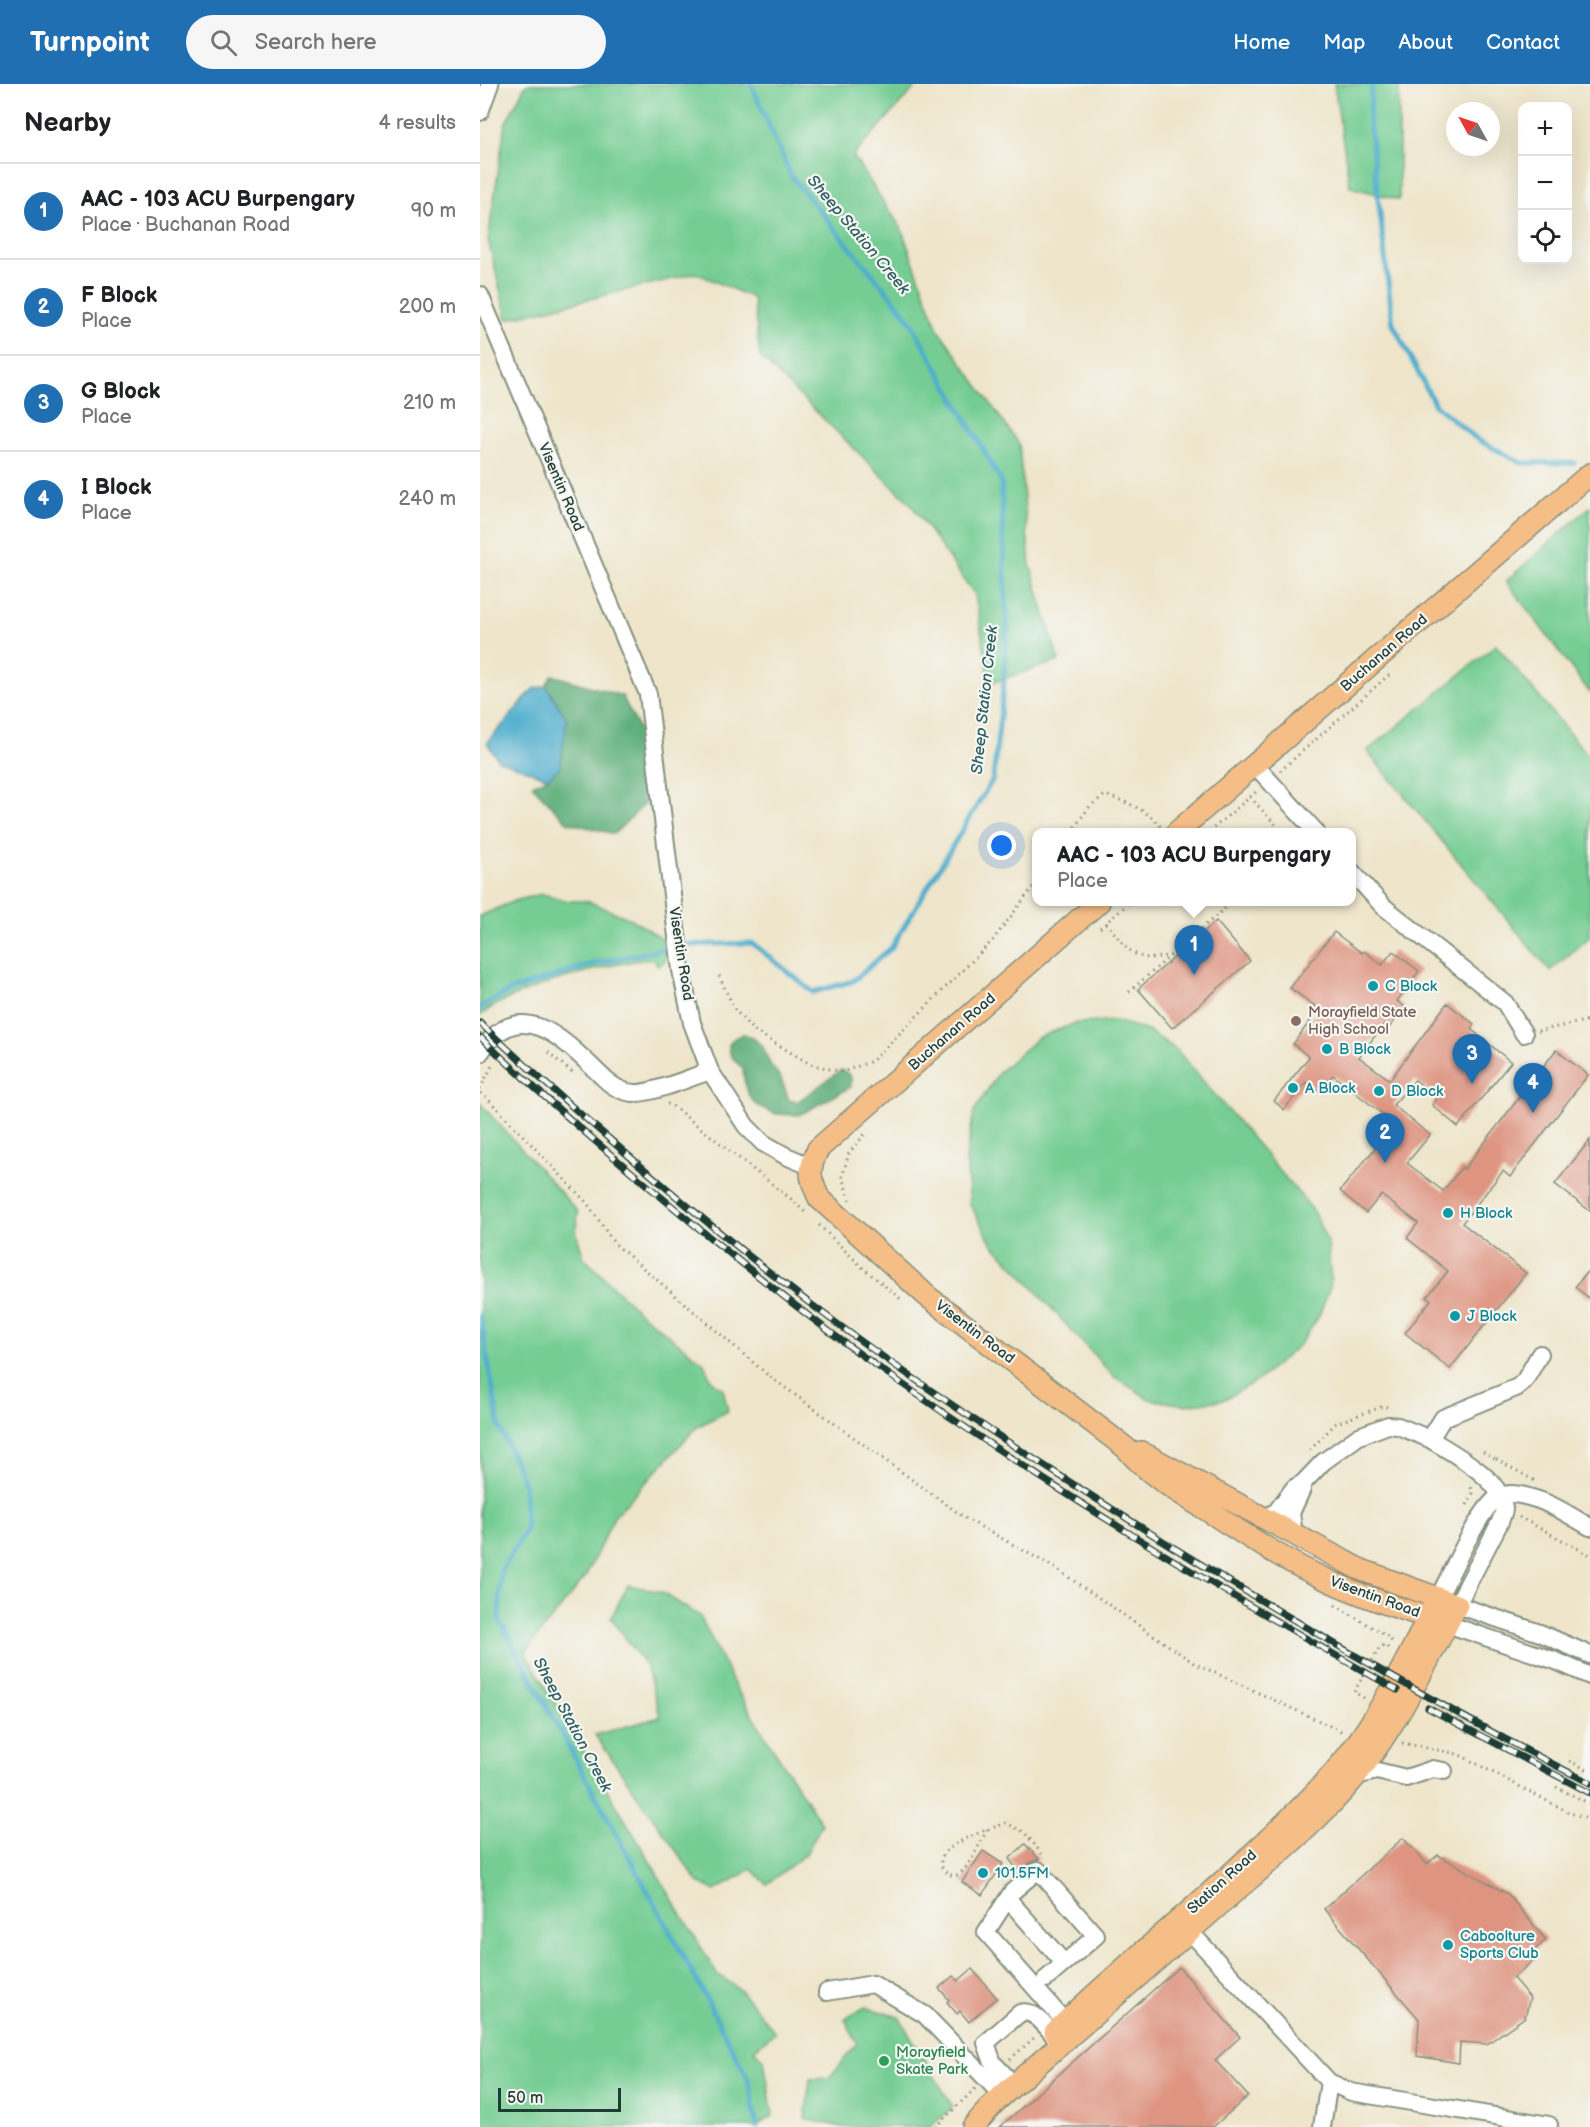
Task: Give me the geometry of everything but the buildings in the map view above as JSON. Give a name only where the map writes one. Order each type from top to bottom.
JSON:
[{"type":"main road","name":"Buchanan Road","points":[[1182,828],[1590,474]]},
{"type":"main road","name":"Buchanan Road","points":[[810,1166],[818,1149],[1094,906]]},
{"type":"main road","name":"Visentin Road","points":[[810,1166],[811,1181],[819,1198],[927,1296],[1126,1448],[1138,1463],[1181,1493],[1295,1564],[1348,1589],[1443,1611]]},
{"type":"main road","name":"Visentin Road","points":[[1126,1448],[1146,1454],[1294,1535],[1443,1611]]},
{"type":"main road","name":"Station Road","points":[[959,2127],[1059,2033],[1092,1995],[1184,1926],[1314,1822],[1356,1776],[1397,1716],[1443,1611]]},
{"type":"main road","name":"Station Road","points":[[1184,1926],[1238,1868],[1301,1808],[1347,1756],[1443,1611]]},
{"type":"main road","name":"Station Road","points":[[973,2127],[995,2102],[1005,2084]]},
{"type":"street","points":[[480,112],[490,84]]},
{"type":"street","name":"Visentin Road","points":[[480,295],[648,694],[681,970],[692,1023],[710,1071],[746,1126],[763,1143],[810,1166]]},
{"type":"street","points":[[1255,765],[1312,828]]},
{"type":"street","points":[[1356,876],[1383,906],[1505,1003],[1524,1034]]},
{"type":"street","points":[[480,1053],[491,1038],[502,1030],[513,1026],[532,1025],[552,1032],[608,1082],[629,1093],[649,1091],[710,1071]]},
{"type":"street","points":[[1430,1440],[1443,1418],[1518,1387],[1525,1380],[1540,1354]]},
{"type":"street","points":[[1264,1518],[1276,1512],[1293,1488],[1303,1483],[1342,1446],[1376,1428],[1388,1425],[1398,1426],[1430,1440],[1472,1465],[1482,1474],[1500,1496],[1504,1510],[1500,1522],[1443,1611]]},
{"type":"street","points":[[1294,1535],[1291,1513],[1301,1493],[1303,1483]]},
{"type":"street","points":[[1500,1496],[1516,1494],[1534,1498],[1590,1527]]},
{"type":"street","points":[[1443,1611],[1540,1633],[1590,1655]]},
{"type":"street","points":[[1443,1611],[1590,1676]]},
{"type":"street","points":[[1347,1756],[1373,1753],[1389,1764],[1397,1775]]},
{"type":"street","points":[[1356,1776],[1377,1771],[1406,1778],[1433,1769],[1444,1771]]},
{"type":"street","points":[[1046,1979],[1096,1936],[1038,1870],[1012,1892],[986,1932],[1059,2033]]},
{"type":"street","points":[[1008,1899],[1064,1963]]},
{"type":"street","points":[[1184,1926],[1329,2082],[1351,2092],[1549,2125]]},
{"type":"street","points":[[827,1992],[873,1984],[925,2015],[1005,2084]]},
{"type":"street","points":[[1005,2084],[993,2063],[986,2043],[1025,2011],[1059,2033]]},
{"type":"street","points":[[1322,2127],[1329,2082]]},
{"type":"path","points":[[1074,828],[1090,806],[1105,795],[1130,802],[1154,819],[1162,828]]},
{"type":"path","points":[[1250,797],[1277,828]]},
{"type":"path","points":[[719,976],[735,1010],[753,1030],[810,1064],[842,1072],[872,1061],[993,940],[1032,888]]},
{"type":"path","points":[[1097,931],[1125,906]]},
{"type":"path","points":[[1129,992],[1227,906]]},
{"type":"path","points":[[1106,923],[1136,956],[1157,958],[1171,955]]},
{"type":"path","points":[[1524,1034],[1590,1020]]},
{"type":"path","points":[[480,1093],[587,1203],[615,1243],[768,1376],[966,1518],[1055,1568],[1194,1663],[1348,1734]]},
{"type":"path","points":[[850,1201],[842,1177],[849,1153],[867,1132]]},
{"type":"path","points":[[1304,1456],[1336,1423],[1384,1406],[1393,1409]]},
{"type":"path","points":[[1476,1448],[1544,1486]]},
{"type":"path","points":[[1464,1512],[1473,1493],[1470,1485],[1496,1459]]},
{"type":"path","points":[[1519,1517],[1590,1555]]},
{"type":"path","points":[[1354,1692],[1380,1647],[1386,1646],[1390,1652],[1396,1652],[1396,1646],[1388,1637]]},
{"type":"path","points":[[1399,1742],[1458,1754],[1570,1813],[1590,1820]]},
{"type":"path","points":[[1569,1761],[1590,1771]]},
{"type":"path","points":[[1556,1787],[1590,1804]]},
{"type":"path","points":[[987,1830],[964,1870],[956,1875],[946,1872],[941,1863],[944,1854],[957,1844],[987,1830],[1006,1824],[1024,1832],[1046,1859],[1038,1870]]},
{"type":"green space","points":[[526,84],[918,84],[853,156],[901,228],[938,329],[1019,444],[1030,564],[1059,661],[990,683],[975,595],[910,503],[760,357],[753,298],[696,273],[507,319],[488,240],[505,124]]},
{"type":"green space","points":[[1334,84],[1399,84],[1399,200],[1350,187]]},
{"type":"green space","points":[[1590,507],[1590,693],[1506,581]]},
{"type":"green space","points":[[1496,645],[1590,758],[1590,937],[1550,971],[1367,751]]},
{"type":"green space","points":[[552,675],[622,696],[644,739],[645,804],[614,834],[567,822],[532,785],[548,778],[567,720],[546,686]]},
{"type":"green space","points":[[542,894],[568,901],[587,901],[633,920],[663,939],[666,960],[659,966],[652,959],[588,971],[513,997],[480,1016],[480,916],[514,901]]},
{"type":"green space","points":[[1116,1021],[1148,1031],[1176,1049],[1312,1209],[1328,1243],[1331,1284],[1319,1316],[1300,1344],[1259,1380],[1223,1400],[1184,1405],[1149,1399],[1113,1376],[991,1242],[970,1204],[966,1158],[974,1111],[1000,1071],[1039,1037],[1076,1023]]},
{"type":"green space","points":[[744,1034],[752,1037],[763,1047],[770,1064],[781,1078],[789,1100],[797,1102],[841,1070],[850,1076],[851,1087],[799,1115],[776,1114],[756,1105],[749,1096],[743,1068],[733,1059],[729,1049],[732,1041]]},
{"type":"green space","points":[[480,1103],[578,1212],[576,1233],[584,1258],[640,1313],[704,1363],[711,1380],[723,1389],[728,1411],[697,1427],[614,1517],[586,1576],[525,1652],[717,1974],[739,1989],[775,2032],[754,2050],[764,2060],[773,2116],[754,2127],[480,2127]]},
{"type":"green space","points":[[628,1585],[661,1592],[700,1616],[736,1688],[822,1824],[806,1854],[767,1884],[751,1869],[715,1891],[698,1882],[595,1735],[660,1717],[647,1668],[611,1618]]},
{"type":"green space","name":"Morayfield Skate Park","points":[[865,2007],[899,2017],[953,2107],[930,2127],[842,2127],[805,2119],[810,2079],[829,2078],[857,2044],[845,2019]]},
{"type":"water","points":[[546,686],[567,719],[560,767],[548,778],[498,760],[487,743],[533,689]]},
{"type":"waterway","name":"Sheep Station Creek","points":[[480,1008],[509,991],[596,963],[684,945],[752,943],[813,992],[853,981],[891,948],[993,779],[1004,682],[1007,628],[1001,481],[908,317],[791,176],[751,84]]},
{"type":"waterway","points":[[1372,84],[1369,121],[1393,324],[1435,405],[1478,440],[1522,463],[1574,463]]},
{"type":"waterway","name":"Sheep Station Creek","points":[[480,1316],[499,1425],[524,1483],[526,1530],[501,1571],[499,1619],[704,1994],[749,2081],[757,2127]]},
{"type":"railway","points":[[480,1023],[574,1108],[728,1239],[822,1312],[932,1391],[1171,1546],[1274,1608],[1431,1699],[1590,1783]]},
{"type":"railway","points":[[480,1037],[561,1112],[702,1231],[810,1317],[877,1366],[1003,1453],[1133,1535],[1397,1690]]},
{"type":"railway","points":[[1428,1708],[1590,1793]]},
{"type":"place","name":"AAC - 103 ACU Burpengary","points":[[1194,975]]},
{"type":"place","name":"C Block","points":[[1373,986]]},
{"type":"place","name":"Morayfield State High School","points":[[1296,1021]]},
{"type":"place","name":"B Block","points":[[1327,1049]]},
{"type":"place","name":"G Block","points":[[1472,1084]]},
{"type":"place","name":"A Block","points":[[1293,1088]]},
{"type":"place","name":"D Block","points":[[1379,1091]]},
{"type":"place","name":"I Block","points":[[1533,1113]]},
{"type":"place","name":"F Block","points":[[1385,1163]]},
{"type":"place","name":"H Block","points":[[1448,1213]]},
{"type":"place","name":"J Block","points":[[1455,1316]]},
{"type":"place","name":"101.5FM","points":[[983,1873]]},
{"type":"place","name":"Caboolture Sports Club","points":[[1448,1945]]},
{"type":"place","name":"Morayfield Skate Park","points":[[884,2061]]}]
